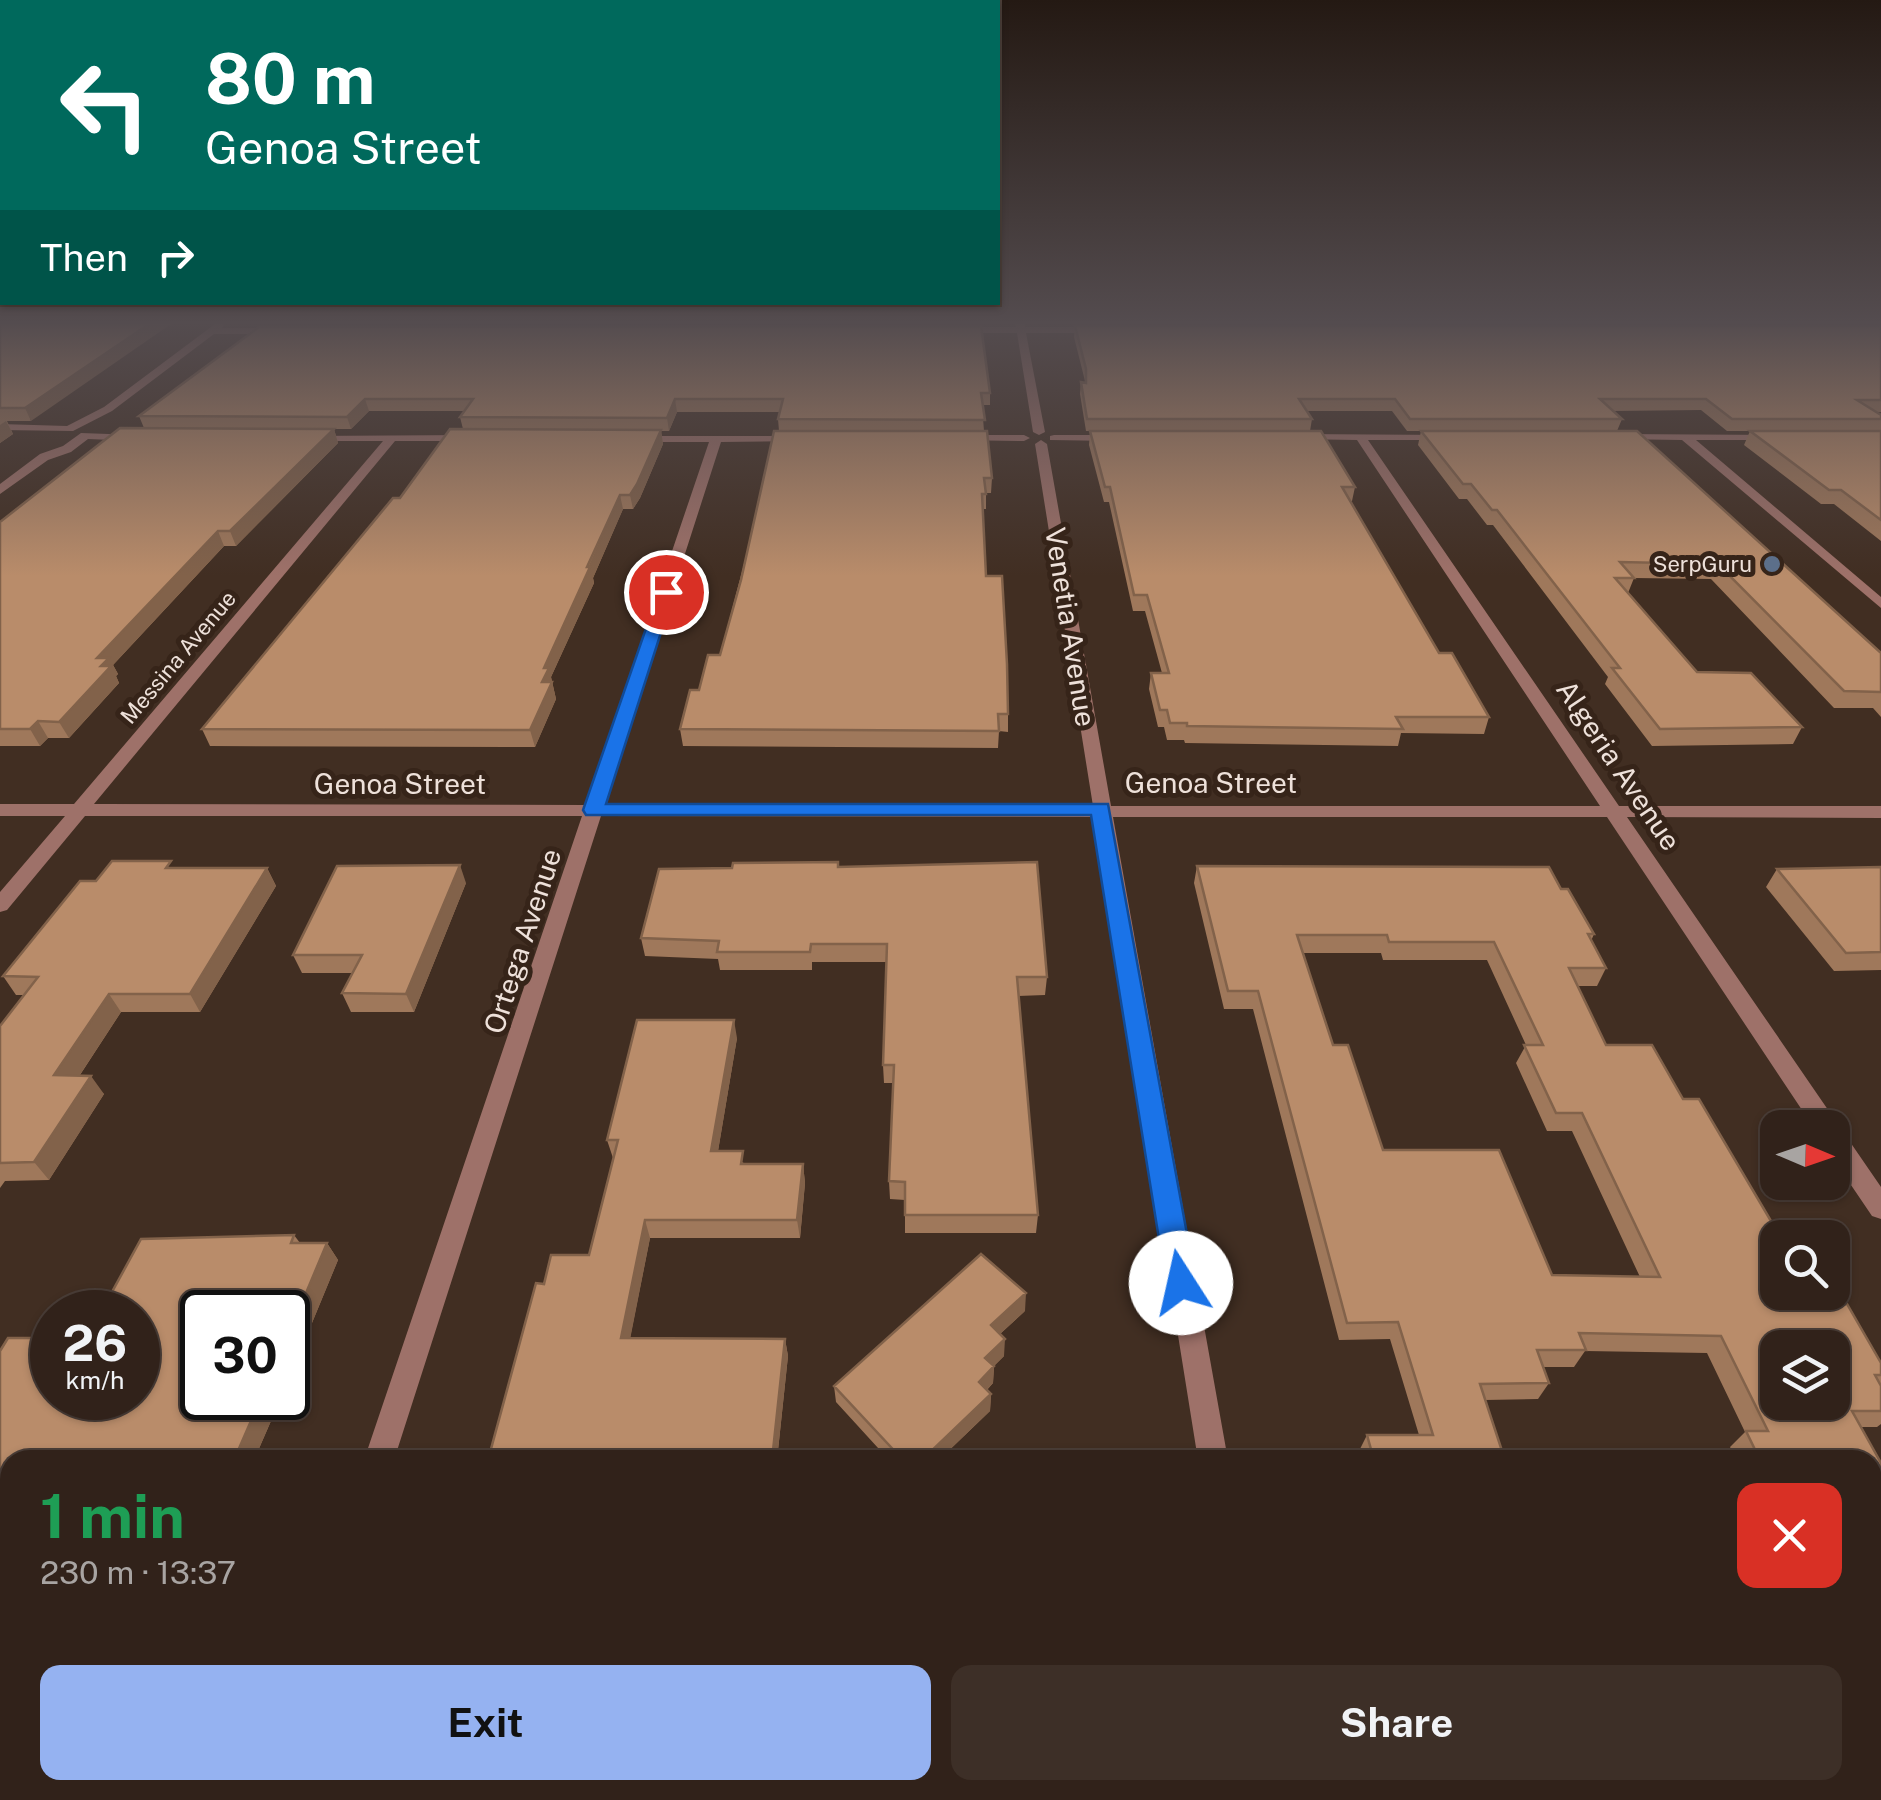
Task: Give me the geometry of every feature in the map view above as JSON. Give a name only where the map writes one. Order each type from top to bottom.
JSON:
[{"type":"street","name":"Venetia Avenue","points":[[1035,408],[1210,1450]]},
{"type":"street","points":[[0,490],[44,457],[89,432],[108,409]]},
{"type":"street","points":[[44,457],[43,452],[66,433],[108,409]]},
{"type":"street","points":[[0,428],[149,438]]},
{"type":"street","name":"Algeria Avenue","points":[[1360,437],[1815,1110]]},
{"type":"street","points":[[1285,438],[1455,437]]},
{"type":"street","points":[[1608,437],[1783,438]]},
{"type":"street","points":[[1685,437],[1881,604]]},
{"type":"street","points":[[298,438],[488,438]]},
{"type":"street","name":"Messina Avenue","points":[[0,905],[392,438]]},
{"type":"street","points":[[621,438],[812,438]]},
{"type":"street","points":[[945,438],[1136,438]]},
{"type":"street","name":"Ortega Avenue","points":[[381,1450],[716,439]]},
{"type":"street","name":"Genoa Street","points":[[0,810],[1881,812]]},
{"type":"street","points":[[1850,1162],[1881,1208]]},
{"type":"building","points":[[150,408],[356,408],[347,417],[139,416]]},
{"type":"building","points":[[466,408],[671,408],[667,418],[460,417]]},
{"type":"building","points":[[781,408],[983,408],[985,420],[778,419]]},
{"type":"building","points":[[1085,408],[1305,408],[1312,419],[1087,419]]},
{"type":"building","points":[[1402,408],[1610,408],[1622,419],[1410,419]]},
{"type":"building","points":[[1718,408],[1870,408],[1881,415],[1881,419],[1732,419]]},
{"type":"building","points":[[120,428],[334,429],[230,531],[218,531],[97,658],[109,658],[101,666],[111,666],[59,722],[38,721],[30,729],[0,729],[0,522]]},
{"type":"building","points":[[450,429],[661,430],[637,484],[630,495],[620,495],[587,567],[544,668],[549,668],[542,682],[552,682],[530,730],[202,729],[393,498],[400,498]]},
{"type":"building","points":[[774,431],[987,431],[992,478],[984,478],[986,494],[982,494],[986,576],[1002,576],[1007,664],[1008,714],[998,714],[999,731],[680,729],[690,690],[699,690],[708,655],[720,655]]},
{"type":"building","points":[[1090,431],[1321,431],[1355,487],[1342,487],[1439,653],[1452,653],[1489,717],[1396,717],[1403,729],[1170,723],[1167,710],[1160,710],[1151,673],[1169,673],[1147,595],[1134,595],[1110,487],[1105,487]]},
{"type":"building","points":[[1421,431],[1637,431],[1881,653],[1881,692],[1844,691],[1718,564],[1620,562],[1634,578],[1615,578],[1697,672],[1751,673],[1802,727],[1660,729],[1612,668],[1620,668],[1497,510],[1492,510],[1471,484],[1463,484]]},
{"type":"building","points":[[1750,431],[1881,431],[1881,520],[1841,490],[1829,490]]},
{"type":"building","points":[[112,861],[171,861],[166,868],[267,868],[190,994],[109,994],[54,1075],[91,1076],[34,1162],[0,1163],[0,1026],[38,977],[3,976],[80,881],[96,881]]},
{"type":"building","points":[[838,862],[838,867],[1037,862],[1047,977],[1017,977],[1038,1215],[905,1215],[905,1182],[889,1181],[894,1065],[883,1065],[887,944],[811,944],[810,952],[717,952],[719,941],[641,938],[659,869],[732,868],[733,863]]},
{"type":"building","points":[[460,865],[406,994],[342,993],[362,955],[293,955],[337,866]]},
{"type":"building","points":[[1197,866],[1549,867],[1561,889],[1568,889],[1594,934],[1588,934],[1606,968],[1569,968],[1606,1045],[1652,1045],[1683,1099],[1699,1099],[1770,1220],[1760,1220],[1760,1310],[1850,1309],[1881,1363],[1881,1375],[1875,1375],[1881,1386],[1881,1411],[1852,1411],[1874,1450],[1755,1450],[1746,1431],[1768,1431],[1763,1420],[1850,1420],[1850,1330],[1760,1330],[1760,1415],[1721,1336],[1579,1333],[1586,1350],[1537,1350],[1549,1383],[1480,1384],[1502,1450],[1371,1450],[1367,1435],[1433,1435],[1398,1322],[1347,1323],[1258,991],[1228,991]],"holes":[[[1297,935],[1387,935],[1389,942],[1494,942],[1543,1045],[1524,1045],[1556,1113],[1582,1113],[1660,1277],[1552,1275],[1499,1150],[1383,1150],[1348,1045],[1333,1045]]]},
{"type":"building","points":[[1881,867],[1881,952],[1846,953],[1777,869]]},
{"type":"building","points":[[637,1020],[734,1020],[711,1151],[743,1151],[741,1164],[803,1164],[797,1220],[645,1220],[621,1338],[785,1339],[773,1450],[491,1450],[536,1283],[544,1284],[551,1255],[589,1255],[618,1140],[607,1140]]},
{"type":"building","points":[[294,1235],[291,1243],[327,1243],[307,1290],[180,1290],[180,1420],[251,1420],[238,1450],[0,1450],[0,1351],[8,1338],[30,1338],[30,1420],[160,1420],[160,1290],[113,1290],[141,1239]]},
{"type":"building","points":[[981,1254],[1026,1293],[991,1325],[1005,1339],[985,1358],[994,1366],[979,1382],[991,1394],[932,1450],[894,1450],[834,1386]]},
{"type":"place","name":"SerpGuru","points":[[1772,564]]},
{"type":"route","points":[[666,592],[594,810],[1100,809],[1181,1283]]}]
